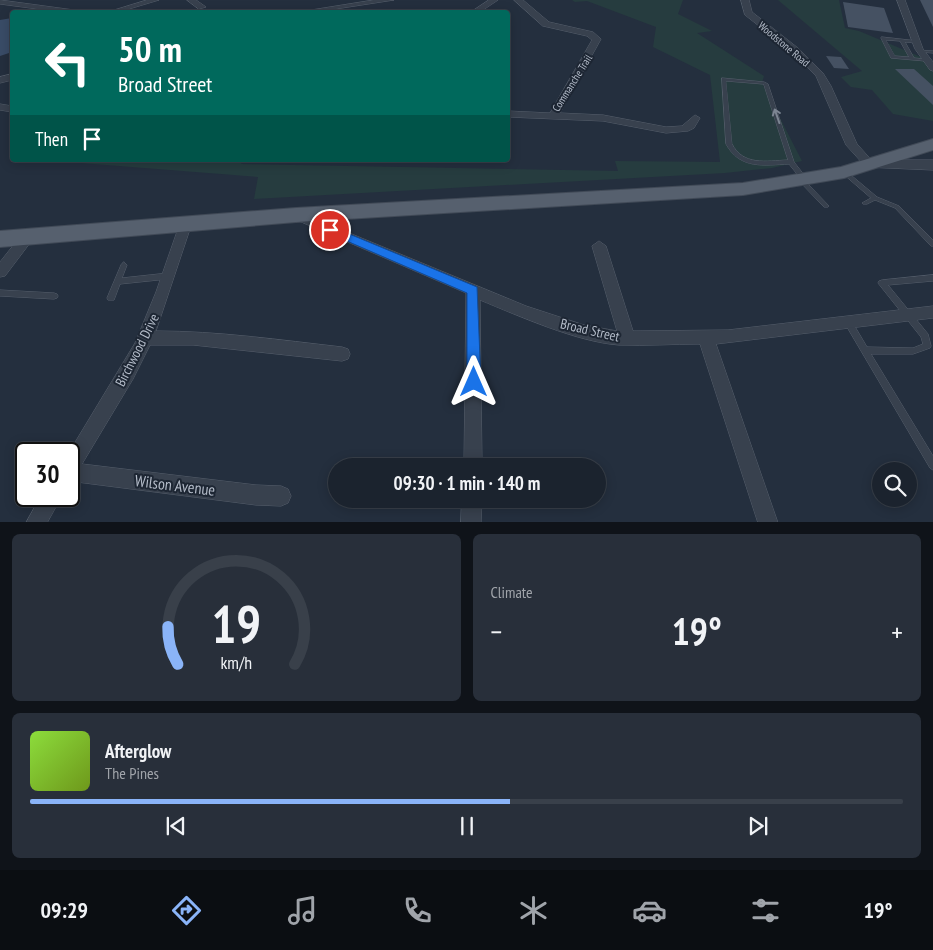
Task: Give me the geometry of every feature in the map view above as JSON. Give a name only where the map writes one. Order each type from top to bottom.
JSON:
[{"type":"main road","points":[[0,239],[296,215],[716,191],[803,181],[844,172],[933,144]]},
{"type":"street","points":[[119,10],[155,0]]},
{"type":"street","points":[[191,0],[202,7]]},
{"type":"street","points":[[318,10],[390,0]]},
{"type":"street","points":[[478,10],[494,0]]},
{"type":"street","name":"Commanche Trail","points":[[510,114],[554,115],[597,39],[590,34],[546,24],[518,0]]},
{"type":"street","name":"Woodstone Road","points":[[745,0],[748,13],[805,59],[820,75],[828,88],[854,152],[868,164]]},
{"type":"street","points":[[901,0],[918,46],[925,60],[933,68]]},
{"type":"street","points":[[0,2],[52,10]]},
{"type":"street","points":[[554,115],[603,118],[666,130],[684,129],[690,126],[695,118]]},
{"type":"street","points":[[868,164],[933,165]]},
{"type":"street","name":"Broad Street","points":[[296,215],[522,311],[584,331],[627,338],[706,338],[933,312]]},
{"type":"street","name":"Birchwood Drive","points":[[80,452],[134,361],[145,338],[169,276],[186,223]]},
{"type":"street","points":[[0,272],[28,236]]},
{"type":"street","points":[[599,246],[627,338]]},
{"type":"street","points":[[473,290],[473,458]]},
{"type":"street","points":[[145,338],[193,338],[342,354]]},
{"type":"street","points":[[706,338],[768,522]]},
{"type":"street","name":"Wilson Avenue","points":[[80,471],[256,495],[282,496]]},
{"type":"street","points":[[36,522],[45,507]]},
{"type":"street","points":[[471,522],[472,508]]},
{"type":"lane","points":[[925,60],[893,57],[883,38],[902,41],[933,52]]},
{"type":"lane","points":[[902,41],[912,58]]},
{"type":"lane","points":[[791,162],[742,161],[732,153],[729,144],[724,79],[764,83],[766,85],[791,162],[803,181],[826,206]]},
{"type":"lane","points":[[844,172],[875,198],[897,207],[933,244]]},
{"type":"lane","points":[[865,203],[875,198]]},
{"type":"lane","points":[[111,298],[124,265]]},
{"type":"lane","points":[[118,281],[169,276]]},
{"type":"lane","points":[[864,350],[913,351],[927,346],[925,336],[882,283],[933,278]]},
{"type":"lane","points":[[0,293],[54,296]]},
{"type":"lane","points":[[848,322],[933,465]]},
{"type":"green space","points":[[572,0],[683,0],[678,14],[712,31],[697,33],[764,76],[762,83],[802,161],[772,168],[725,173],[254,199],[258,177],[68,162],[242,162],[241,164],[618,171],[615,161],[720,162],[710,75],[653,47],[656,27],[587,1],[575,2]]},
{"type":"green space","points":[[778,0],[839,0],[845,28],[859,31],[933,62],[933,121],[893,114],[872,90],[851,87],[841,77],[862,71]]},
{"type":"water","points":[[10,18],[10,53],[0,56],[0,20]]},
{"type":"building","points":[[920,0],[933,0],[933,27]]},
{"type":"building","points":[[843,2],[884,8],[893,33],[848,27]]},
{"type":"building","points":[[826,56],[841,57],[849,69],[834,68]]},
{"type":"building","points":[[895,69],[914,69],[933,86],[933,105]]},
{"type":"route","points":[[330,230],[473,290],[474,382]]}]
